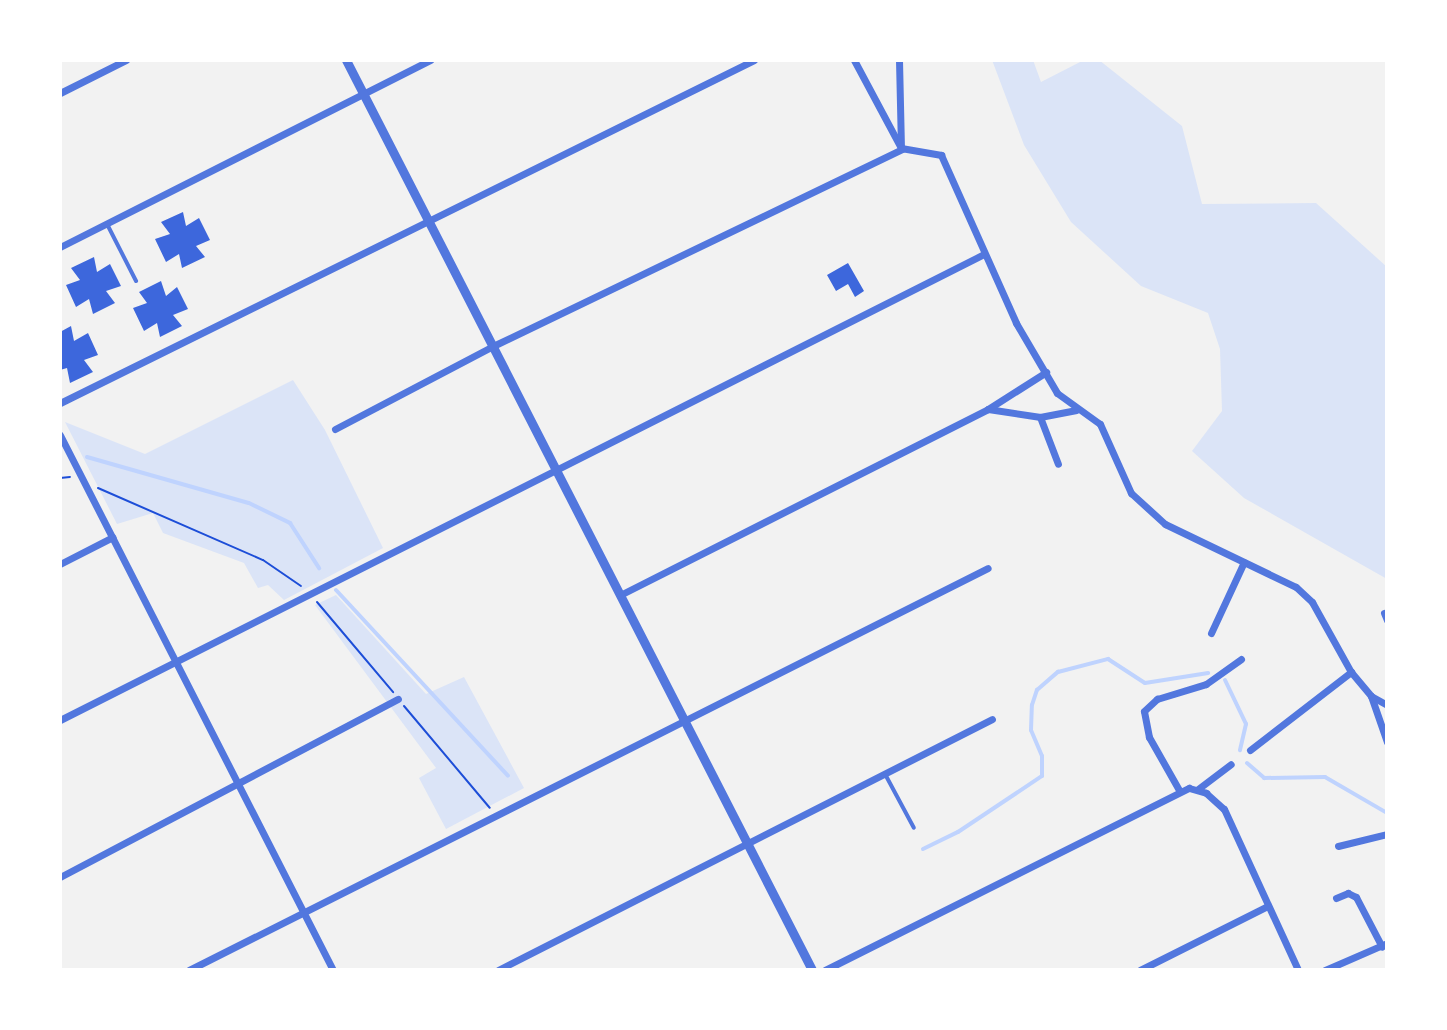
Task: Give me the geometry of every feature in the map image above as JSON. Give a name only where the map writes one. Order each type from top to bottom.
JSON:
[{"type":"street","points":[[60,93],[126,60]]},
{"type":"street","points":[[346,60],[812,970]]},
{"type":"street","points":[[60,247],[431,60]]},
{"type":"street","points":[[60,403],[754,60]]},
{"type":"street","points":[[854,60],[905,147]]},
{"type":"street","points":[[899,60],[905,147]]},
{"type":"street","points":[[335,429],[493,346],[905,147],[941,155],[1006,305],[1057,393],[1076,410],[1100,424],[1122,480],[1153,516],[1296,587],[1312,602],[1351,672],[1371,696],[1387,742]]},
{"type":"street","points":[[60,720],[984,254]]},
{"type":"street","points":[[622,594],[988,409],[1046,372]]},
{"type":"street","points":[[988,409],[1040,417],[1076,410]]},
{"type":"street","points":[[1040,417],[1058,464]]},
{"type":"street","points":[[60,435],[333,970]]},
{"type":"street","points":[[60,564],[113,537]]},
{"type":"street","points":[[1211,633],[1244,562]]},
{"type":"street","points":[[189,970],[683,717],[988,568]]},
{"type":"street","points":[[1179,790],[1149,737],[1144,711],[1157,699],[1206,684],[1241,659]]},
{"type":"street","points":[[1250,750],[1351,672]]},
{"type":"street","points":[[1371,696],[1387,705]]},
{"type":"street","points":[[60,877],[388,708],[398,699]]},
{"type":"street","points":[[498,970],[992,719]]},
{"type":"street","points":[[825,970],[1179,790],[1198,789],[1231,764]]},
{"type":"street","points":[[1198,789],[1224,809],[1298,970]]},
{"type":"street","points":[[1338,846],[1387,834]]},
{"type":"street","points":[[1325,970],[1384,945],[1356,897],[1348,893],[1336,898]]},
{"type":"street","points":[[1140,970],[1268,906]]},
{"type":"lane","points":[[107,224],[136,281]]},
{"type":"lane","points":[[885,773],[914,828]]},
{"type":"path","points":[[84,482],[263,560],[310,594]]},
{"type":"shaded area","points":[[992,60],[1033,60],[1041,82],[1084,60],[1099,60],[1182,126],[1202,204],[1316,203],[1387,267],[1387,579],[1244,498],[1192,451],[1222,411],[1220,349],[1208,313],[1141,286],[1071,222],[1024,145]]},
{"type":"shaded area","points":[[293,380],[325,430],[383,548],[284,600],[268,585],[258,588],[244,563],[163,533],[153,513],[117,524],[65,422],[145,454]]},
{"type":"shaded area","points":[[336,595],[426,694],[464,677],[524,788],[446,829],[419,778],[436,768],[315,605]]},
{"type":"building","points":[[183,212],[186,226],[199,218],[210,240],[196,246],[205,257],[182,268],[179,254],[166,262],[155,239],[170,234],[161,222]]},
{"type":"building","points":[[94,257],[97,272],[110,264],[121,286],[106,291],[115,303],[93,314],[89,299],[76,307],[66,285],[80,280],[71,268]]},
{"type":"building","points":[[848,263],[864,291],[855,297],[848,284],[836,291],[827,275]]},
{"type":"building","points":[[161,281],[166,296],[177,287],[188,309],[173,315],[182,326],[160,337],[157,323],[144,331],[133,308],[147,303],[139,292]]},
{"type":"building","points":[[71,326],[74,341],[88,333],[98,355],[84,360],[93,372],[70,383],[67,368],[60,370],[60,332]]},
{"type":"waterway","points":[[87,457],[249,503],[290,523],[319,568]]},
{"type":"waterway","points":[[336,590],[508,776]]},
{"type":"waterway","points":[[923,849],[958,832],[1042,776],[1042,756],[1031,730],[1032,705],[1037,690],[1058,672],[1108,659],[1145,683],[1208,673]]},
{"type":"waterway","points":[[1225,680],[1246,724],[1240,750]]},
{"type":"waterway","points":[[1247,763],[1264,778],[1325,777],[1387,813]]}]
